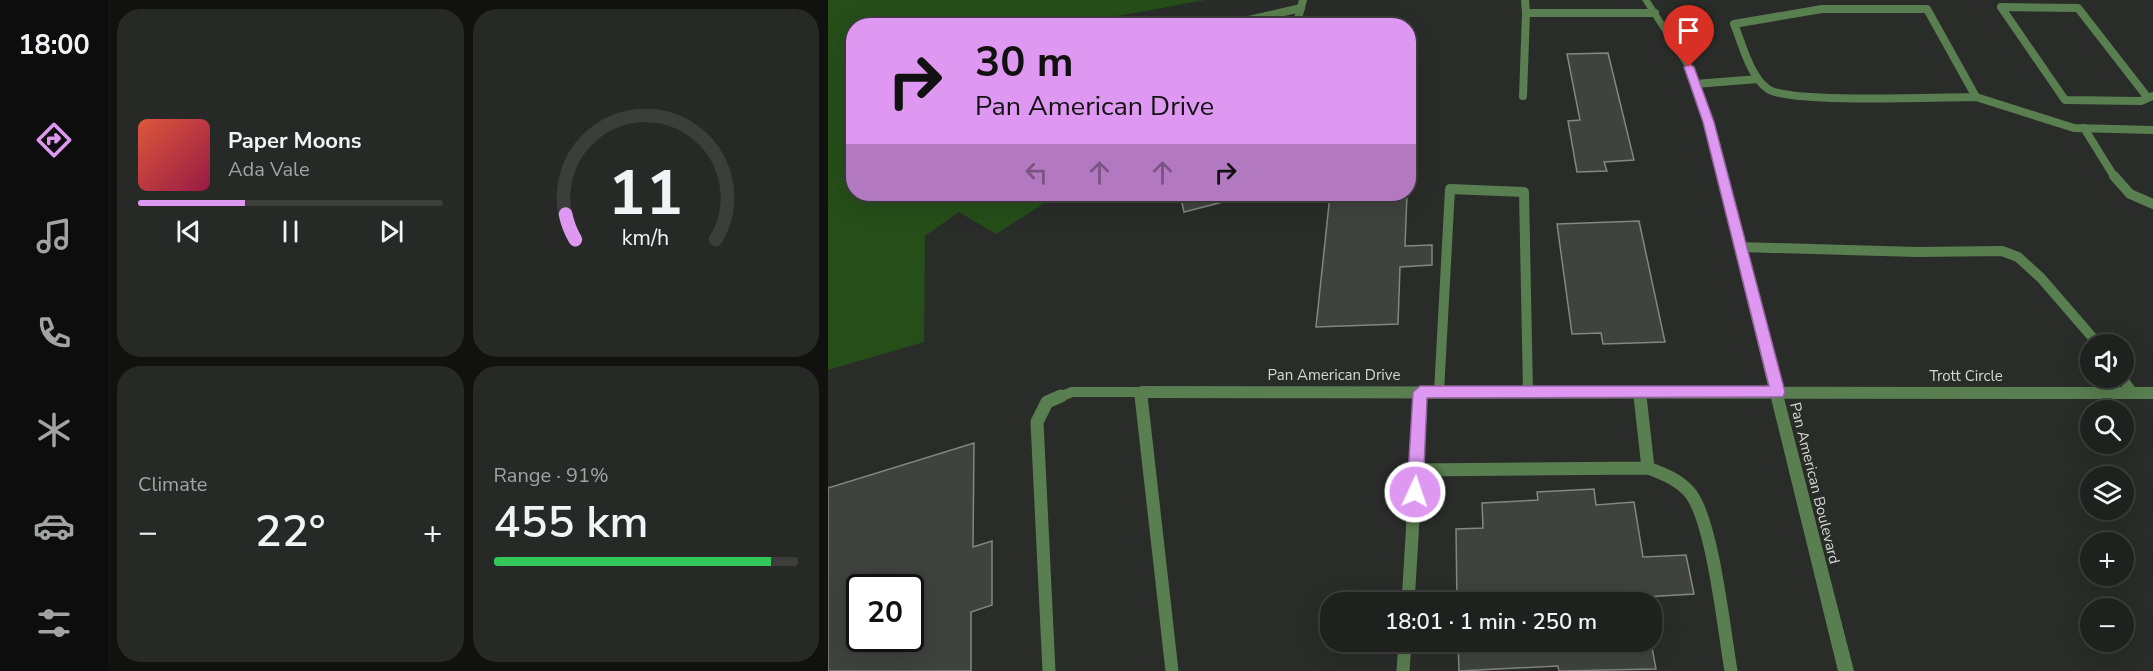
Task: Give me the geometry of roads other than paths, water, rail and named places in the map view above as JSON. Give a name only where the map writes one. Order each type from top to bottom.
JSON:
[{"type":"street","name":"Pan American Boulevard","points":[[1646,0],[1689,67],[1708,122],[1778,392],[1846,671]]},
{"type":"street","name":"Pan American Drive","points":[[1141,392],[1778,392]]},
{"type":"street","name":"Trott Circle","points":[[1778,392],[2153,393]]},
{"type":"lane","points":[[1523,96],[1525,0]]},
{"type":"lane","points":[[1251,18],[1302,4]]},
{"type":"lane","points":[[2001,7],[2078,8],[2151,97],[2140,101],[2065,100],[2001,7]]},
{"type":"lane","points":[[1976,97],[1931,12],[1927,9],[1822,9],[1734,24],[1758,80],[1769,90],[1801,97],[1976,97],[2030,116],[2084,128],[2153,130]]},
{"type":"lane","points":[[1526,12],[1655,13]]},
{"type":"lane","points":[[1695,84],[1758,80]]},
{"type":"lane","points":[[2084,128],[2121,185],[2136,197],[2153,204]]},
{"type":"lane","points":[[1439,392],[1450,189],[1524,192],[1528,392]]},
{"type":"lane","points":[[1740,247],[1917,252],[2002,251],[2018,257],[2041,278],[2089,334]]},
{"type":"lane","points":[[2129,388],[2133,393]]},
{"type":"lane","points":[[1049,671],[1037,422],[1047,402],[1072,392],[1141,392],[1172,671]]},
{"type":"lane","points":[[1409,592],[1420,392]]},
{"type":"lane","points":[[1640,392],[1648,468]]},
{"type":"lane","points":[[1416,470],[1648,468],[1670,475],[1688,489],[1698,502],[1706,523],[1731,671]]},
{"type":"lane","points":[[1403,671],[1404,652]]}]
